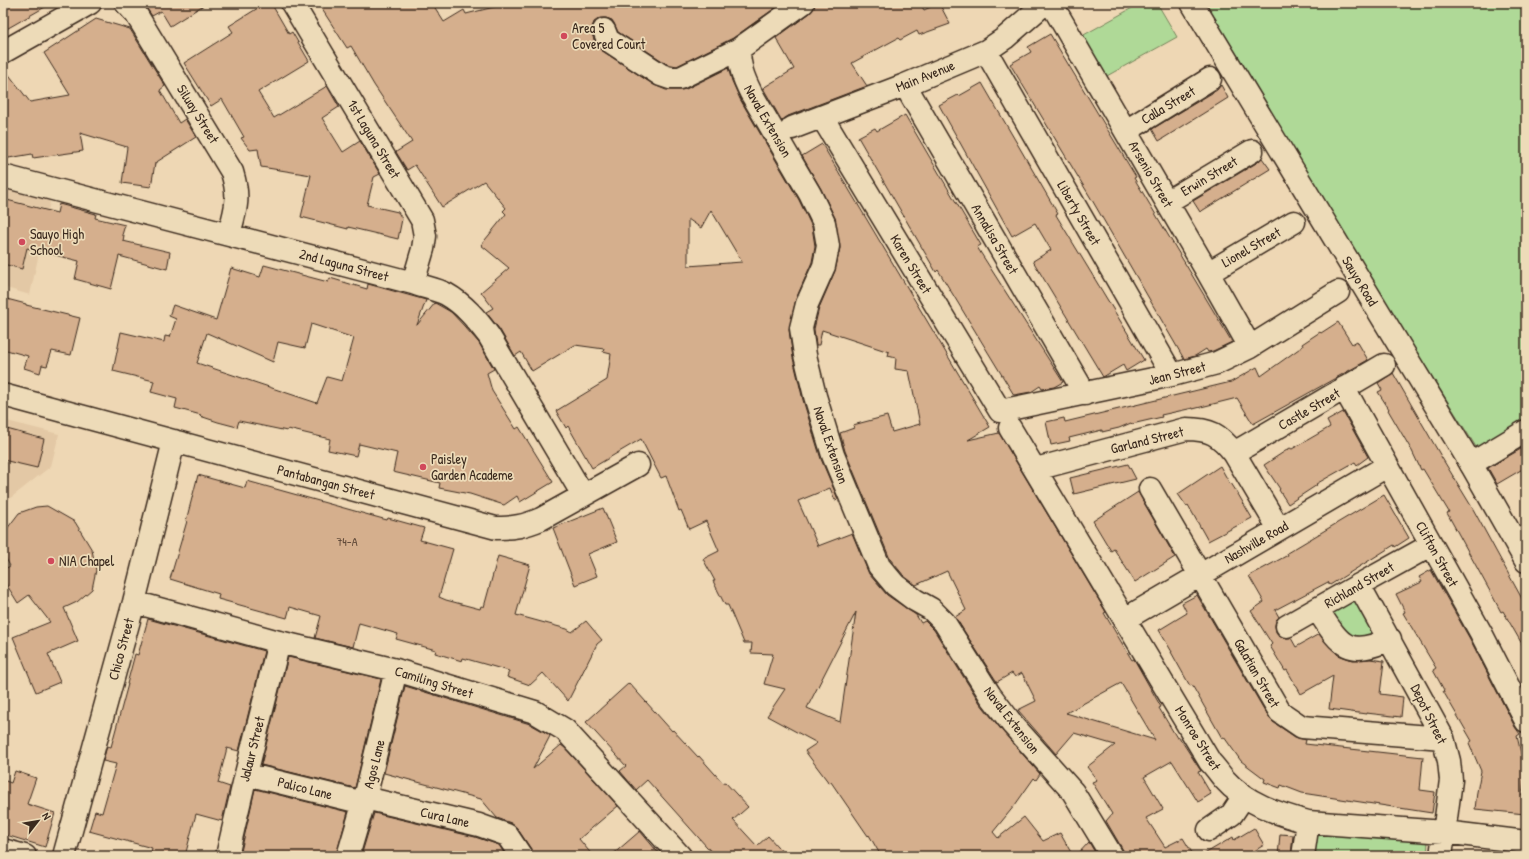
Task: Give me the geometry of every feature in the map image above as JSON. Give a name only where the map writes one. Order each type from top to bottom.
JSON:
[{"type":"street","points":[[3,52],[90,3]]},
{"type":"street","name":"Siluay Street","points":[[126,3],[136,14],[232,172],[237,186],[238,201],[228,234]]},
{"type":"street","name":"1st Laguna Street","points":[[292,3],[422,220],[426,236],[413,283]]},
{"type":"street","points":[[604,30],[608,40],[660,75],[670,78],[680,78],[739,49],[803,3]]},
{"type":"street","name":"Main Avenue","points":[[792,128],[905,85],[986,51],[1005,38],[1045,3]]},
{"type":"street","name":"Arsenio Street","points":[[1051,3],[1250,347]]},
{"type":"street","name":"Sauyo Road","points":[[1192,3],[1471,464],[1526,561]]},
{"type":"street","name":"Naval Extension","points":[[739,49],[739,63],[747,86],[810,194],[824,223],[828,246],[824,266],[807,304],[801,328],[805,355],[832,455],[879,566],[895,585],[931,610],[944,622],[990,695],[1018,730],[1072,792],[1112,856]]},
{"type":"street","name":"Liberty Street","points":[[986,51],[1172,376]]},
{"type":"street","name":"Calla Street","points":[[1126,131],[1210,79]]},
{"type":"street","name":"Annalisa Street","points":[[905,85],[1085,394]]},
{"type":"street","name":"Karen Street","points":[[822,117],[1005,419]]},
{"type":"street","name":"Erwin Street","points":[[1167,202],[1252,151]]},
{"type":"street","name":"2nd Laguna Street","points":[[3,176],[413,283],[446,294],[462,304],[476,318],[489,336],[583,495]]},
{"type":"street","name":"Lionel Street","points":[[1208,273],[1294,222]]},
{"type":"street","name":"Jean Street","points":[[1005,419],[1085,394],[1172,376],[1217,363],[1250,347],[1338,292]]},
{"type":"street","name":"Castle Street","points":[[1234,453],[1384,365]]},
{"type":"street","name":"Clifton Street","points":[[1344,388],[1482,633],[1526,721]]},
{"type":"street","name":"Pantabangan Street","points":[[3,395],[496,528],[513,528],[524,526],[541,519],[638,465]]},
{"type":"street","name":"Monroe Street","points":[[1005,419],[1210,762],[1224,780],[1244,796],[1264,807],[1286,816],[1308,822],[1444,832],[1526,842]]},
{"type":"street","name":"Garland Street","points":[[1036,469],[1186,430],[1202,429],[1213,433],[1225,441],[1234,453],[1279,530]]},
{"type":"street","points":[[1471,464],[1526,431]]},
{"type":"street","name":"Chico Street","points":[[64,856],[134,602],[174,441]]},
{"type":"street","name":"Nashville Road","points":[[1125,619],[1387,466]]},
{"type":"street","name":"Galatian Street","points":[[1150,489],[1280,712],[1302,728],[1443,738]]},
{"type":"street","name":"Richland Street","points":[[1287,626],[1432,544]]},
{"type":"street","name":"Depot Street","points":[[1358,585],[1390,639],[1443,738],[1449,761],[1451,780],[1441,856]]},
{"type":"street","name":"Camiling Street","points":[[134,602],[279,642],[396,670],[535,712],[565,730],[680,856]]},
{"type":"street","points":[[1318,608],[1335,636],[1343,644],[1352,648],[1365,648],[1390,639]]},
{"type":"street","name":"Jalaur Street","points":[[227,856],[279,642]]},
{"type":"street","name":"Agos Lane","points":[[348,856],[365,801],[396,670]]},
{"type":"street","name":"Palico Lane","points":[[246,774],[365,801]]},
{"type":"street","points":[[1208,830],[1232,814],[1244,796]]},
{"type":"street","name":"Cura Lane","points":[[365,801],[479,825],[507,835],[517,854]]},
{"type":"street","points":[[1303,856],[1308,822]]},
{"type":"street","points":[[3,850],[25,856]]},
{"type":"shaded area","name":"Sauyo High School","points":[[3,184],[51,197],[30,295],[3,287]]},
{"type":"shaded area","points":[[3,420],[59,434],[51,466],[3,504]]},
{"type":"green space","points":[[1141,3],[1157,3],[1177,37],[1105,77],[1082,36]]},
{"type":"green space","points":[[1206,3],[1526,3],[1526,422],[1478,450],[1396,319]]},
{"type":"green space","points":[[1357,597],[1375,636],[1349,637],[1331,612]]},
{"type":"green space","points":[[1316,830],[1428,841],[1427,856],[1313,856]]},
{"type":"building","points":[[3,3],[52,3],[3,31]]},
{"type":"building","points":[[143,3],[207,3],[170,26],[161,11],[152,16]]},
{"type":"building","points":[[266,3],[271,3],[289,34],[292,32],[309,61],[258,92],[274,118],[327,86],[339,107],[322,118],[343,152],[360,141],[380,174],[374,177],[367,205],[398,212],[402,219],[398,239],[348,227],[348,229],[301,217],[311,175],[261,167],[258,149],[250,150],[241,138],[244,137],[222,99],[211,106],[184,63],[233,32],[229,26]]},
{"type":"building","points":[[318,3],[432,3],[444,22],[464,10],[466,14],[510,3],[782,3],[733,38],[677,66],[667,64],[618,32],[612,20],[600,18],[594,22],[592,34],[596,45],[601,50],[654,85],[666,90],[686,89],[728,68],[740,99],[799,200],[812,227],[815,246],[812,262],[796,299],[789,330],[793,358],[803,400],[821,459],[838,499],[835,500],[830,488],[798,501],[818,546],[852,533],[869,574],[887,595],[916,615],[921,623],[925,621],[934,630],[980,703],[1040,774],[1036,780],[1034,778],[993,832],[998,838],[1024,817],[1043,841],[1060,833],[1073,856],[881,856],[869,835],[868,836],[831,782],[829,783],[805,751],[817,743],[767,716],[785,689],[764,684],[773,654],[751,653],[752,643],[744,643],[728,605],[725,605],[713,581],[715,581],[703,559],[719,551],[706,521],[689,529],[681,510],[679,511],[666,476],[661,478],[641,439],[592,468],[568,426],[566,428],[556,411],[607,380],[611,354],[603,352],[604,349],[575,345],[532,371],[521,352],[515,356],[500,330],[486,312],[493,308],[481,292],[509,268],[481,245],[506,214],[503,211],[506,208],[484,181],[442,207],[415,165],[407,170],[396,152],[412,142],[374,85],[351,46],[347,48]],"holes":[[[711,210],[742,262],[688,266],[688,219],[701,228]],[[856,612],[840,722],[807,708]]]},
{"type":"building","points":[[815,3],[920,3],[924,10],[939,3],[950,24],[919,35],[917,31],[900,40],[898,38],[852,63],[867,86],[788,116],[782,121],[763,88],[794,69],[776,38],[810,13],[814,8]]},
{"type":"building","points":[[96,19],[130,29],[165,86],[160,90],[179,123],[185,119],[196,137],[155,163],[151,187],[122,183],[127,147],[80,133],[83,151],[33,158],[32,154],[3,159],[3,67],[30,102],[70,95],[44,53]]},
{"type":"building","points":[[1050,34],[1136,177],[1134,178],[1232,342],[1213,351],[1208,352],[1206,349],[1195,356],[1184,359],[1092,200],[1010,64],[1031,52],[1028,47]]},
{"type":"building","points":[[982,83],[1058,214],[1056,215],[1144,360],[1126,371],[1123,365],[1103,377],[1033,261],[1051,250],[1035,223],[1012,236],[939,105]]},
{"type":"building","points":[[1221,85],[1228,98],[1159,141],[1152,129],[1217,90]]},
{"type":"building","points":[[905,115],[981,245],[977,247],[1063,382],[1054,387],[1042,389],[1040,386],[1031,392],[1014,395],[938,270],[936,272],[858,137],[875,128],[877,131]]},
{"type":"building","points":[[822,144],[990,427],[968,440],[999,433],[1106,612],[1104,613],[1132,660],[1134,659],[1161,707],[1159,708],[1177,738],[1179,737],[1201,771],[1198,772],[1211,794],[1198,802],[1172,761],[1144,777],[1163,809],[1146,818],[1165,847],[1183,838],[1194,856],[1124,856],[1123,850],[1106,821],[1112,814],[1092,782],[1097,780],[1087,767],[1115,745],[1074,733],[1056,754],[1018,710],[1036,701],[1022,673],[1015,677],[1012,673],[997,682],[955,617],[966,610],[947,571],[916,585],[904,576],[890,559],[845,451],[840,433],[854,428],[853,425],[887,416],[892,432],[920,424],[909,371],[895,369],[896,358],[888,356],[889,352],[822,330],[819,345],[816,345],[814,329],[819,308],[835,271],[840,248],[835,218],[821,189],[802,156]],"holes":[[[1121,683],[1155,740],[1066,713]]]},
{"type":"building","points":[[1262,158],[1270,169],[1200,212],[1193,201],[1258,162]]},
{"type":"building","points":[[3,199],[57,213],[59,204],[96,214],[95,218],[125,225],[122,235],[124,235],[123,241],[170,252],[167,269],[119,256],[111,289],[75,279],[79,261],[27,248],[22,269],[3,264]]},
{"type":"building","points":[[264,265],[328,282],[330,278],[367,289],[368,284],[426,300],[417,325],[435,303],[451,312],[479,343],[494,369],[487,373],[492,391],[516,429],[519,427],[553,482],[520,502],[517,496],[504,505],[470,494],[439,488],[440,483],[393,472],[397,453],[359,444],[356,456],[328,450],[330,439],[288,429],[287,431],[239,421],[237,427],[175,408],[177,399],[151,392],[154,381],[113,371],[121,332],[164,342],[165,336],[170,337],[176,319],[169,316],[173,305],[216,320],[231,268],[260,277]],"holes":[[[311,324],[354,338],[342,381],[327,377],[317,403],[197,363],[207,333],[273,362],[278,342],[305,348]]]},
{"type":"building","points":[[3,298],[80,318],[71,355],[52,351],[47,366],[42,365],[40,373],[24,368],[28,356],[3,349]]},
{"type":"building","points":[[1338,322],[1352,344],[1357,341],[1368,360],[1253,424],[1237,398],[1161,415],[1162,417],[1131,423],[1119,428],[1102,432],[1102,430],[1069,438],[1070,441],[1051,445],[1046,422],[1064,418],[1065,422],[1231,382],[1257,367],[1261,376],[1303,346],[1302,344]]},
{"type":"building","points":[[1393,373],[1473,509],[1526,606],[1526,651],[1503,611],[1501,612],[1447,513],[1449,512],[1423,469],[1421,470],[1412,451],[1388,410],[1389,409],[1378,392],[1382,390],[1378,383]]},
{"type":"building","points":[[1343,412],[1368,457],[1357,465],[1355,462],[1316,484],[1317,485],[1288,504],[1264,465],[1290,448],[1292,449],[1330,427],[1327,421]]},
{"type":"building","points":[[3,428],[44,439],[37,468],[3,460]]},
{"type":"building","points":[[1526,446],[1526,467],[1497,484],[1488,468]]},
{"type":"building","points":[[1128,464],[1136,479],[1074,494],[1070,478]]},
{"type":"building","points":[[1220,466],[1252,518],[1208,541],[1188,505],[1187,507],[1178,494]]},
{"type":"building","points":[[198,475],[245,488],[247,481],[387,520],[388,518],[424,528],[420,540],[453,549],[439,597],[446,600],[480,609],[481,606],[484,607],[498,556],[530,565],[516,615],[567,629],[572,632],[586,621],[602,640],[597,644],[568,701],[543,673],[530,685],[507,677],[509,671],[463,658],[462,661],[435,653],[436,650],[396,639],[398,634],[359,623],[353,647],[315,638],[321,616],[290,607],[287,618],[218,599],[219,594],[170,579],[187,521]]},
{"type":"building","points":[[1138,492],[1175,557],[1135,582],[1114,549],[1111,551],[1093,521]]},
{"type":"building","points":[[1384,495],[1409,538],[1395,547],[1394,545],[1330,585],[1328,582],[1275,610],[1279,617],[1276,620],[1275,626],[1276,632],[1280,637],[1291,638],[1296,647],[1319,634],[1338,655],[1353,660],[1370,659],[1384,661],[1380,694],[1403,697],[1401,717],[1329,709],[1333,676],[1301,694],[1287,670],[1285,671],[1270,646],[1272,644],[1251,611],[1264,602],[1249,576],[1288,555],[1287,553]]},
{"type":"building","name":"NIA Chapel","points":[[47,506],[75,522],[92,550],[96,570],[92,589],[77,602],[64,608],[78,641],[48,654],[60,682],[36,692],[13,637],[50,622],[29,595],[18,603],[3,579],[3,570],[10,566],[3,553],[3,534],[19,513],[36,507]]},
{"type":"building","points":[[603,508],[617,542],[588,554],[597,576],[575,585],[553,528]]},
{"type":"building","points":[[1431,570],[1470,639],[1520,734],[1517,736],[1525,771],[1522,795],[1526,795],[1525,814],[1475,809],[1481,771],[1469,743],[1472,741],[1443,691],[1444,690],[1433,670],[1436,668],[1403,613],[1405,612],[1396,594],[1422,582],[1419,577]]},
{"type":"building","points":[[1197,595],[1269,718],[1273,722],[1295,737],[1306,740],[1305,744],[1423,757],[1420,790],[1435,792],[1432,813],[1302,793],[1281,785],[1280,788],[1264,782],[1265,779],[1241,761],[1224,737],[1222,738],[1192,685],[1190,686],[1159,630],[1187,613],[1182,603]]},
{"type":"building","points":[[148,619],[264,651],[239,751],[227,748],[218,783],[230,787],[222,821],[196,814],[185,856],[150,856],[152,848],[89,831],[95,811],[102,813],[116,764],[103,761],[107,746],[111,747],[135,654],[138,655]]},
{"type":"building","points":[[288,657],[381,679],[355,788],[261,765]]},
{"type":"building","points":[[629,683],[672,731],[673,730],[748,807],[733,820],[757,846],[768,836],[786,856],[715,856],[647,780],[636,790],[620,771],[626,766],[586,722]]},
{"type":"building","points":[[405,686],[530,724],[548,734],[550,736],[533,769],[561,745],[565,748],[618,806],[579,839],[593,856],[533,856],[531,849],[517,828],[511,823],[497,818],[481,799],[384,773]]},
{"type":"building","points":[[15,771],[36,778],[27,804],[55,813],[45,847],[3,834],[3,780],[11,783]]},
{"type":"building","points":[[255,789],[348,812],[336,856],[240,856]]},
{"type":"building","points":[[374,813],[475,837],[499,845],[506,856],[361,856]]},
{"type":"building","points":[[1254,828],[1264,845],[1246,856],[1201,856],[1233,837],[1234,840]]},
{"type":"building","points":[[640,831],[661,856],[611,856]]},
{"type":"building","points":[[1280,834],[1293,835],[1291,856],[1278,856]]},
{"type":"building","points":[[1089,842],[1097,856],[1076,856]]},
{"type":"place","name":"Area 5 Covered Court","points":[[564,36]]},
{"type":"place","name":"Sauyo High School","points":[[22,242]]},
{"type":"place","name":"Paisley Garden Academe","points":[[423,467]]},
{"type":"place","name":"NIA Chapel","points":[[51,561]]}]
